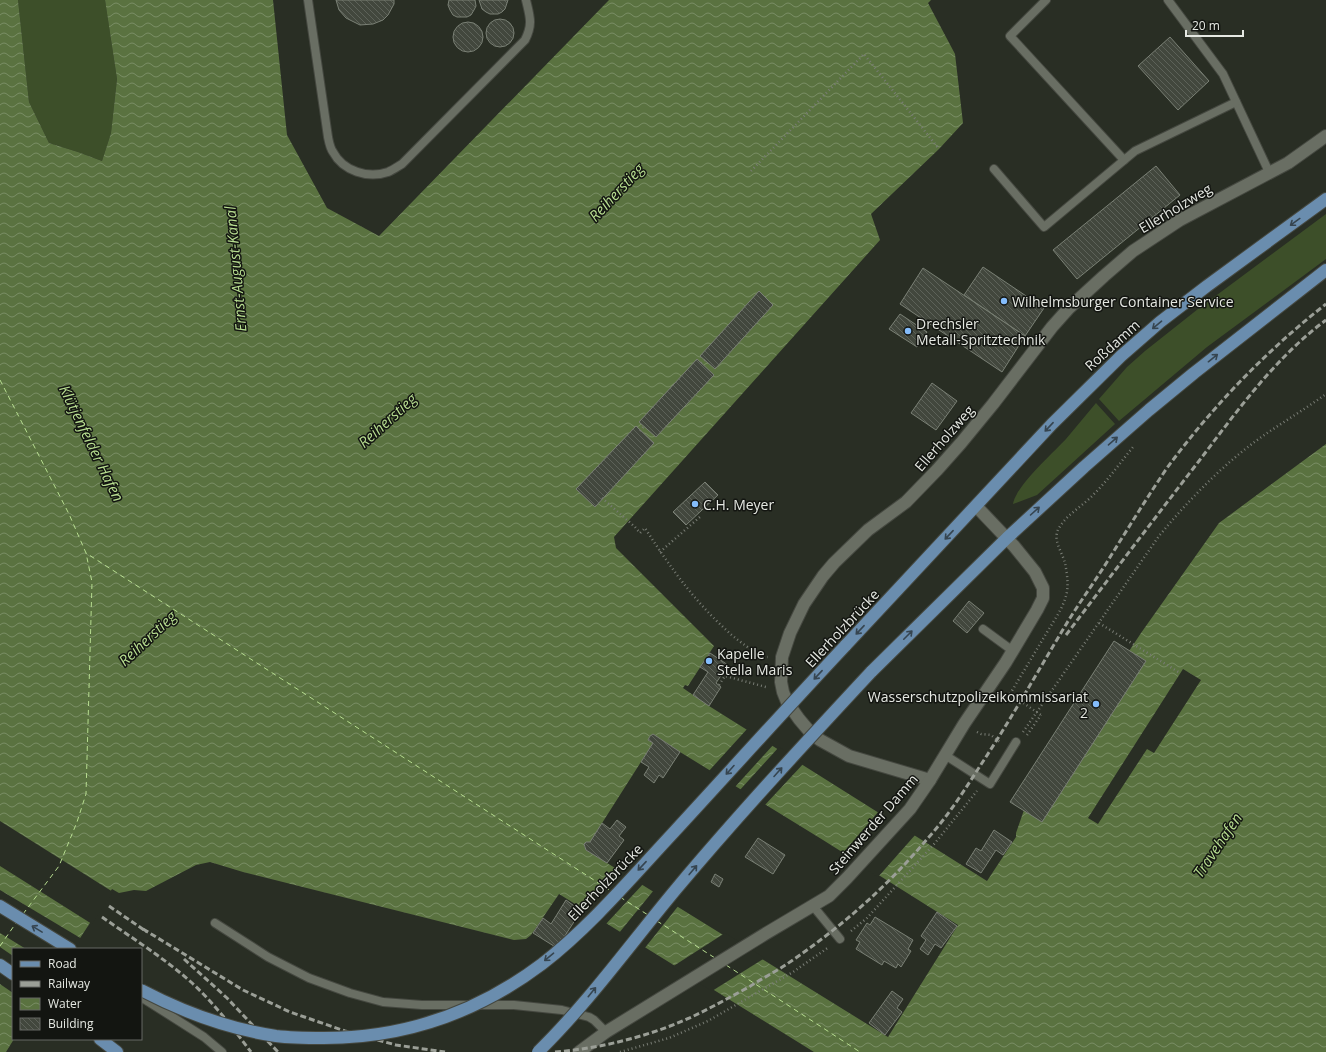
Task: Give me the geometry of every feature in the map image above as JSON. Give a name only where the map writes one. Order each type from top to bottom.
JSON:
[{"type":"main road","name":"Roßdamm","points":[[976,506],[1071,404],[1121,356],[1160,322],[1326,199]]},
{"type":"main road","points":[[538,1052],[587,998],[676,888],[736,818],[871,672],[1006,538],[1149,410],[1326,270]]},
{"type":"main road","name":"Ellerholzbrücke","points":[[142,990],[178,1008],[223,1024],[275,1036],[298,1038],[338,1038],[378,1035],[392,1032],[436,1020],[484,1000],[501,991],[542,963],[588,922],[654,853],[976,506]]},
{"type":"main road","points":[[0,906],[68,948]]},
{"type":"main road","points":[[0,965],[12,973]]},
{"type":"main road","points":[[101,1040],[117,1052]]},
{"type":"street","name":"Ellerholzweg","points":[[930,780],[849,756],[820,740],[806,728],[790,708],[783,692],[781,682],[782,657],[790,633],[804,604],[834,562],[868,530],[906,502],[938,470],[984,415],[1052,327],[1069,308],[1121,261],[1180,220],[1288,163],[1326,136]]},
{"type":"street","name":"Steinwerder Damm","points":[[579,1052],[606,1032],[829,896],[848,878],[910,809],[1013,651],[1038,610],[1043,598],[1044,588],[1035,572],[976,506]]},
{"type":"lane","points":[[308,0],[328,137],[333,152],[343,165],[356,172],[372,175],[389,172],[402,164],[525,40],[530,31],[530,20],[526,0]]},
{"type":"lane","points":[[1046,0],[1010,36],[1124,160]]},
{"type":"lane","points":[[1168,0],[1222,74],[1269,172]]},
{"type":"lane","points":[[994,169],[1044,227],[1135,151],[1236,102]]},
{"type":"lane","points":[[983,628],[1013,651]]},
{"type":"lane","points":[[944,755],[990,784],[1017,744]]},
{"type":"lane","points":[[814,906],[840,939]]},
{"type":"lane","points":[[215,923],[268,957],[309,978],[350,994],[383,1002],[422,1005],[514,1006],[562,1010],[589,1017],[606,1032]]},
{"type":"lane","points":[[142,997],[204,1037],[222,1052]]},
{"type":"path","points":[[751,172],[864,54],[939,149]]},
{"type":"path","points":[[701,364],[704,360]]},
{"type":"path","points":[[1017,744],[1098,623],[1159,536],[1195,495],[1238,454],[1326,394]]},
{"type":"path","points":[[640,431],[644,426]]},
{"type":"path","points":[[1017,744],[1041,715],[1010,694],[1057,616],[1066,596],[1068,586],[1065,562],[1056,535],[1058,529],[1065,520],[1094,494],[1104,482]]},
{"type":"path","points":[[602,498],[640,533],[645,528],[660,552],[692,595],[724,628],[762,657],[782,657]]},
{"type":"path","points":[[660,552],[701,516]]},
{"type":"path","points":[[1098,623],[1180,674]]},
{"type":"path","points":[[718,685],[725,676],[766,687],[781,682]]},
{"type":"path","points":[[964,724],[981,734],[991,735],[1017,744]]},
{"type":"path","points":[[893,890],[935,843],[976,791],[990,784]]},
{"type":"path","points":[[620,1052],[689,1031],[732,1008],[793,972]]},
{"type":"shaded area","points":[[18,0],[105,0],[117,79],[111,133],[102,161],[49,143],[29,102]]},
{"type":"shaded area","points":[[1326,214],[1326,259],[1207,347],[1119,421],[1099,399],[1127,367],[1145,351],[1198,309]]},
{"type":"shaded area","points":[[1096,403],[1115,424],[1037,495],[1013,504],[1020,488],[1027,479],[1066,439]]},
{"type":"water","points":[[0,0],[18,0],[29,102],[49,143],[102,161],[111,133],[117,79],[105,0],[273,0],[287,135],[327,208],[379,236],[609,0],[931,0],[928,3],[955,54],[963,123],[939,149],[871,214],[880,240],[614,537],[616,548],[714,646],[688,686],[685,685],[683,688],[709,706],[987,881],[1016,837],[1024,810],[1141,633],[1219,523],[1326,444],[1326,1052],[814,1052],[559,894],[531,935],[526,939],[514,940],[243,872],[210,862],[196,865],[146,891],[134,890],[119,893],[112,889],[74,948],[12,948],[12,1040],[13,1040],[6,1052],[0,1052]],"holes":[[[653,734],[958,925],[888,1037],[586,850],[584,845],[586,842],[590,842],[653,743],[648,740]]]},
{"type":"pier","points":[[1183,669],[1201,680],[1154,753],[1147,749],[1098,824],[1088,818]]},
{"type":"pier","points":[[748,728],[774,744],[734,788],[708,772]]},
{"type":"pier","points":[[779,747],[804,763],[764,806],[739,791]]},
{"type":"pier","points":[[879,811],[916,834],[878,877],[842,854]]},
{"type":"pier","points":[[0,821],[113,892],[92,924],[0,866]]},
{"type":"pier","points":[[619,868],[644,883],[605,925],[580,909]]},
{"type":"pier","points":[[0,890],[82,939],[76,948],[24,948],[0,933]]},
{"type":"pier","points":[[654,890],[679,905],[644,949],[619,933]]},
{"type":"pier","points":[[725,933],[765,958],[712,991],[672,967]]},
{"type":"pier","points":[[0,947],[12,955],[12,992],[0,984]]},
{"type":"building","points":[[336,0],[394,0],[394,4],[388,15],[383,20],[373,24],[360,25],[346,18],[339,10]]},
{"type":"building","points":[[449,0],[475,0],[476,6],[471,15],[467,17],[457,17],[453,15],[450,10],[448,5]]},
{"type":"building","points":[[479,0],[508,0],[505,9],[502,12],[498,14],[490,14],[482,9]]},
{"type":"building","points":[[500,19],[506,20],[510,23],[513,27],[513,39],[510,43],[506,46],[500,47],[494,46],[490,43],[487,39],[486,33],[487,27],[490,23],[494,20]]},
{"type":"building","points":[[468,22],[479,26],[483,37],[479,48],[468,52],[457,48],[453,37],[457,26]]},
{"type":"building","points":[[1170,37],[1209,81],[1178,110],[1138,66]]},
{"type":"building","points":[[1156,166],[1180,195],[1077,279],[1053,250]]},
{"type":"building","name":"Wilhelmsburger Container Service","points":[[983,267],[1044,308],[1025,336],[964,295]]},
{"type":"building","points":[[923,268],[1025,336],[1002,372],[900,304]]},
{"type":"building","points":[[759,291],[773,305],[715,369],[700,356]]},
{"type":"building","name":"Drechsler Metall-Spritztechnik","points":[[900,314],[927,332],[917,347],[889,329]]},
{"type":"building","points":[[697,359],[714,375],[656,437],[639,422]]},
{"type":"building","points":[[932,383],[957,401],[936,430],[911,413]]},
{"type":"building","points":[[636,426],[654,443],[595,507],[576,489]]},
{"type":"building","name":"C.H. Meyer","points":[[705,482],[718,495],[686,525],[673,512]]},
{"type":"building","points":[[969,601],[984,613],[967,633],[953,621]]},
{"type":"building","name":"Wasserschutzpolizeikommissariat 2","points":[[1114,641],[1146,661],[1042,822],[1010,802]]},
{"type":"building","points":[[710,653],[728,665],[716,683],[721,687],[709,706],[693,695],[708,672],[700,667]]},
{"type":"building","points":[[653,734],[680,752],[663,778],[659,775],[654,783],[644,775],[649,767],[641,762],[653,743],[648,740]]},
{"type":"building","points":[[617,820],[626,827],[619,836],[624,840],[607,863],[586,850],[584,844],[586,842],[590,842],[602,823],[610,829]]},
{"type":"building","points":[[994,830],[1012,842],[1003,855],[996,850],[981,873],[966,864],[976,848],[981,851]]},
{"type":"building","points":[[758,838],[785,855],[773,874],[745,857]]},
{"type":"building","points":[[715,874],[723,879],[719,887],[711,882]]},
{"type":"building","points":[[566,900],[581,911],[557,948],[533,933],[543,918],[551,924]]},
{"type":"building","points":[[937,912],[957,926],[941,948],[935,944],[928,955],[920,949],[926,940],[921,936]]},
{"type":"building","points":[[875,917],[913,940],[908,949],[911,951],[901,967],[898,964],[896,968],[884,961],[882,965],[856,949],[860,942],[856,940],[867,923],[870,925]]},
{"type":"building","points":[[892,991],[903,999],[897,1008],[902,1012],[885,1035],[869,1023]]},
{"type":"ferry route","points":[[0,380],[69,514],[86,553],[611,891]]},
{"type":"ferry route","points":[[23,914],[59,866],[77,822],[86,794],[92,582],[86,553]]},
{"type":"ferry route","points":[[620,897],[648,915]]},
{"type":"ferry route","points":[[657,921],[715,958]]},
{"type":"ferry route","points":[[0,946],[16,923]]},
{"type":"ferry route","points":[[726,965],[860,1052]]},
{"type":"railway","points":[[555,1052],[611,1044],[665,1028],[700,1013],[749,987],[787,964],[826,936],[879,890],[935,830],[962,794],[1003,730],[1070,618],[1167,468],[1184,445],[1221,402],[1261,360],[1326,304]]},
{"type":"railway","points":[[1066,635],[1258,386],[1290,351],[1326,320]]},
{"type":"railway","points":[[109,906],[147,932]]},
{"type":"railway","points":[[102,917],[159,956],[191,982],[230,1024],[251,1052]]},
{"type":"railway","points":[[143,929],[243,990],[290,1012],[345,1031],[396,1045],[445,1052]]},
{"type":"railway","points":[[184,959],[227,998],[278,1052]]},
{"type":"place","name":"Wilhelmsburger Container Service","points":[[1004,301]]},
{"type":"place","name":"Drechsler Metall-Spritztechnik","points":[[908,331]]},
{"type":"place","name":"C.H. Meyer","points":[[695,504]]},
{"type":"place","name":"Kapelle Stella Maris","points":[[709,661]]},
{"type":"place","name":"Wasserschutzpolizeikommissariat 2","points":[[1096,704]]},
{"type":"water label","name":"Reiherstieg","points":[[616,192]]},
{"type":"water label","name":"Ernst-August-Kanal","points":[[235,269]]},
{"type":"water label","name":"Reiherstieg","points":[[387,420]]},
{"type":"water label","name":"Klütjenfelder Hafen","points":[[92,443]]},
{"type":"water label","name":"Reiherstieg","points":[[147,638]]},
{"type":"water label","name":"Travehafen","points":[[1217,845]]}]
